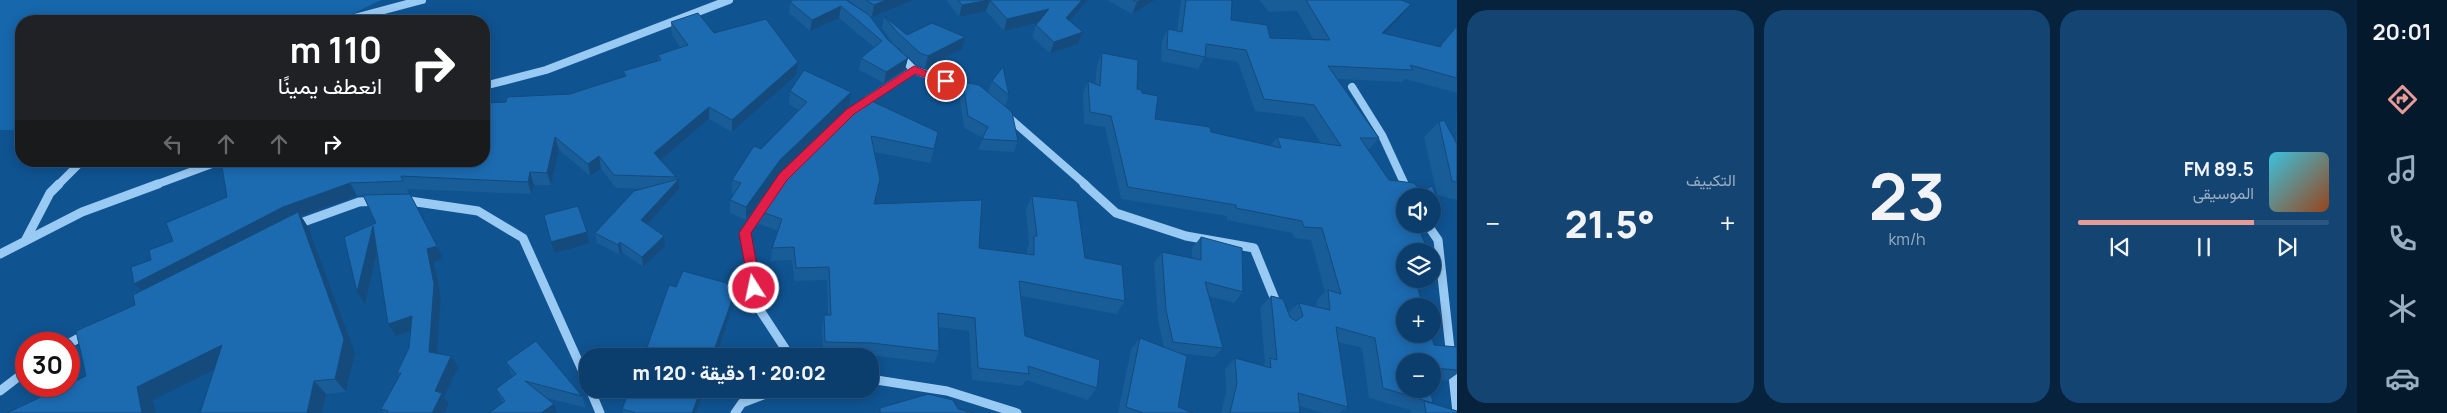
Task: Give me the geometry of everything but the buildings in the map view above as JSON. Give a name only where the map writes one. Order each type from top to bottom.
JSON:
[{"type":"street","points":[[366,15],[422,0]]},
{"type":"street","points":[[490,84],[546,70],[729,0]]},
{"type":"street","points":[[889,47],[914,70],[978,92]]},
{"type":"street","points":[[850,112],[914,70]]},
{"type":"street","points":[[1352,87],[1382,135],[1406,188]]},
{"type":"street","points":[[999,109],[1040,143],[1116,213],[1186,236],[1254,248],[1282,318]]},
{"type":"street","points":[[26,241],[50,193],[76,167]]},
{"type":"street","points":[[0,254],[82,212],[204,167]]},
{"type":"street","points":[[772,193],[745,233],[758,307],[785,348]]},
{"type":"street","points":[[286,230],[360,202],[412,200],[478,211],[523,238],[579,362]]},
{"type":"street","points":[[1433,233],[1438,240],[1457,412]]},
{"type":"street","points":[[80,338],[94,330]]},
{"type":"street","points":[[0,391],[15,379]]},
{"type":"street","points":[[879,380],[948,392],[1017,413]]},
{"type":"street","points":[[594,398],[600,413]]},
{"type":"street","points":[[735,413],[742,403],[755,398]]},
{"type":"shaded area","points":[[0,0],[381,0],[350,15],[15,15],[15,130],[0,130]]},
{"type":"route","points":[[754,288],[745,233],[783,177],[850,112],[914,70],[946,81]]}]
